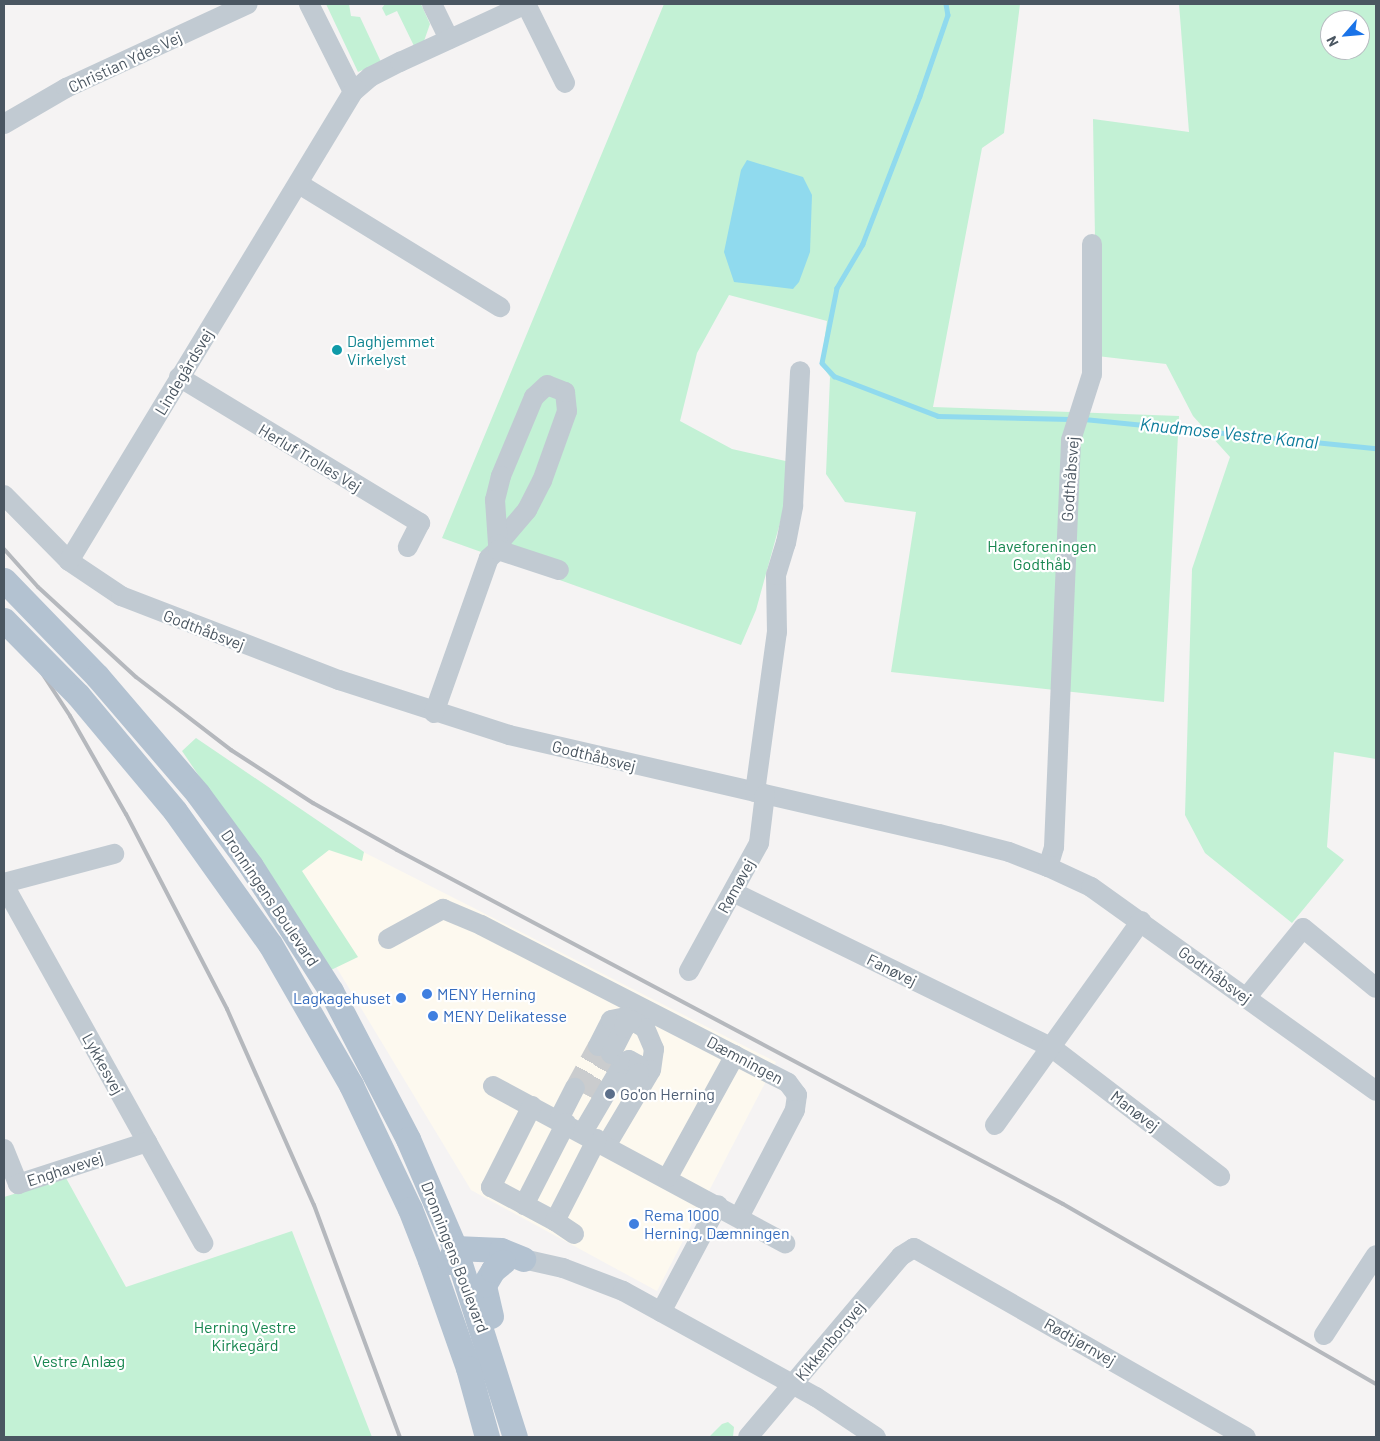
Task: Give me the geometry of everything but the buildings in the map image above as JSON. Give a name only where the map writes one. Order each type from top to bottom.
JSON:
[{"type":"main road","name":"Dronningens Boulevard","points":[[4,580],[97,676],[198,794],[298,937],[375,1071],[408,1139],[494,1364],[515,1437]]},
{"type":"main road","name":"Dronningens Boulevard","points":[[4,620],[78,695],[175,810],[270,944],[351,1085],[383,1152],[430,1260],[468,1368],[487,1437]]},
{"type":"main road","points":[[383,1152],[404,1173],[418,1196],[436,1242],[454,1256],[513,1261]]},
{"type":"main road","points":[[454,1256],[448,1272],[498,1437]]},
{"type":"main road","points":[[494,1364],[499,1343],[484,1285],[492,1270],[513,1261]]},
{"type":"street","name":"Christian Ydes Vej","points":[[4,124],[66,88],[248,4]]},
{"type":"street","points":[[309,4],[353,92]]},
{"type":"street","points":[[432,4],[449,39]]},
{"type":"street","name":"Lindegårdsvej","points":[[69,561],[353,92],[370,77],[526,4],[565,83]]},
{"type":"street","points":[[299,184],[500,307]]},
{"type":"street","name":"Godthåbsvej","points":[[1048,867],[1054,847],[1058,700],[1071,440],[1092,374],[1092,244]]},
{"type":"street","points":[[760,793],[777,632],[776,575],[786,543],[793,506],[800,371]]},
{"type":"street","name":"Herluf Trolles Vej","points":[[179,378],[420,523],[408,547]]},
{"type":"street","points":[[434,713],[488,558],[498,547],[526,510],[542,481],[568,412],[565,392],[547,385],[534,397],[501,476],[496,500],[498,547]]},
{"type":"street","name":"Godthåbsvej","points":[[4,495],[69,561],[121,596],[180,621],[434,713],[613,762],[939,834],[1009,852],[1048,867],[1091,887],[1141,921],[1376,1091]]},
{"type":"street","points":[[498,547],[559,570]]},
{"type":"street","name":"Rømøvej","points":[[689,971],[759,843],[760,793]]},
{"type":"street","name":"Lykkesvej","points":[[114,854],[4,884],[203,1243]]},
{"type":"street","name":"Fanøvej","points":[[733,892],[1051,1047]]},
{"type":"street","name":"Dæmningen","points":[[388,939],[443,909],[566,969],[788,1083],[794,1088],[797,1102],[739,1218]]},
{"type":"street","points":[[995,1125],[1141,921]]},
{"type":"street","points":[[1246,998],[1303,928],[1376,988]]},
{"type":"street","points":[[524,1205],[583,1132],[651,1070],[654,1059],[652,1040],[645,1028],[632,1020],[618,1017],[611,1020],[605,1050]]},
{"type":"street","name":"Manøvej","points":[[1051,1047],[1220,1176]]},
{"type":"street","points":[[668,1177],[735,1055]]},
{"type":"street","points":[[493,1086],[668,1177],[786,1243]]},
{"type":"street","points":[[555,1221],[583,1132],[582,1092]]},
{"type":"street","points":[[532,1106],[491,1187],[555,1221],[574,1234]]},
{"type":"street","name":"Enghavevej","points":[[4,1150],[18,1184],[147,1142]]},
{"type":"street","points":[[661,1312],[718,1205]]},
{"type":"street","name":"Kikkenborgvej","points":[[748,1437],[901,1256],[914,1248]]},
{"type":"street","name":"Rødtjørnvej","points":[[914,1248],[1246,1437]]},
{"type":"street","points":[[1324,1335],[1376,1255]]},
{"type":"street","points":[[513,1261],[582,1275],[623,1291],[793,1385],[876,1437]]},
{"type":"shaded area","points":[[334,837],[776,1062],[657,1291],[471,1190],[280,874]]},
{"type":"green space","points":[[326,4],[349,4],[351,16],[360,17],[381,62],[358,72]]},
{"type":"green space","points":[[385,4],[421,4],[430,24],[424,41],[414,46],[397,11],[386,16],[382,8]]},
{"type":"green space","name":"Haveforeningen Godthåb","points":[[664,4],[1020,4],[1004,133],[982,148],[933,407],[1179,416],[1164,702],[891,672],[916,512],[845,502],[826,474],[830,377],[821,364],[827,321],[729,295],[697,353],[680,421],[732,449],[790,462],[788,494],[756,610],[741,645],[442,538]]},
{"type":"green space","points":[[1179,4],[1376,4],[1376,759],[1334,752],[1327,847],[1344,860],[1292,923],[1205,853],[1185,815],[1192,569],[1230,457],[1193,416],[1166,364],[1097,356],[1093,119],[1189,132]]},
{"type":"green space","points":[[196,738],[364,852],[362,861],[329,850],[302,871],[358,957],[331,970],[182,751]]},
{"type":"green space","points":[[66,1178],[126,1287],[292,1231],[372,1437],[4,1437],[4,1197]]},
{"type":"green space","points":[[728,1422],[734,1427],[733,1437],[709,1437],[722,1424]]},
{"type":"water","points":[[747,160],[803,177],[812,195],[810,252],[799,282],[793,289],[734,282],[724,252],[741,170]]},
{"type":"waterway","points":[[946,4],[948,15],[920,96],[863,244],[837,288],[822,363],[834,376],[938,416],[1070,419]]},
{"type":"waterway","name":"Knudmose Vestre Kanal","points":[[1084,419],[1376,448]]},
{"type":"tunnel","points":[[575,1088],[598,1046]]},
{"type":"tunnel","points":[[588,1096],[611,1054]]},
{"type":"railway","points":[[4,549],[38,587],[136,677],[231,750],[313,803],[397,850],[1063,1204],[1376,1384]]},
{"type":"railway","points":[[4,615],[70,716],[126,814],[227,1009],[314,1205],[400,1437]]},
{"type":"place","name":"Daghjemmet Virkelyst","points":[[337,350]]},
{"type":"place","name":"MENY Herning","points":[[427,994]]},
{"type":"place","name":"Lagkagehuset","points":[[401,998]]},
{"type":"place","name":"MENY Delikatesse","points":[[433,1016]]},
{"type":"place","name":"Go'on Herning","points":[[610,1094]]},
{"type":"place","name":"Rema 1000 Herning, Dæmningen","points":[[634,1224]]},
{"type":"park label","name":"Herning Vestre Kirkegård","points":[[245,1336]]},
{"type":"park label","name":"Vestre Anlæg","points":[[79,1361]]}]
